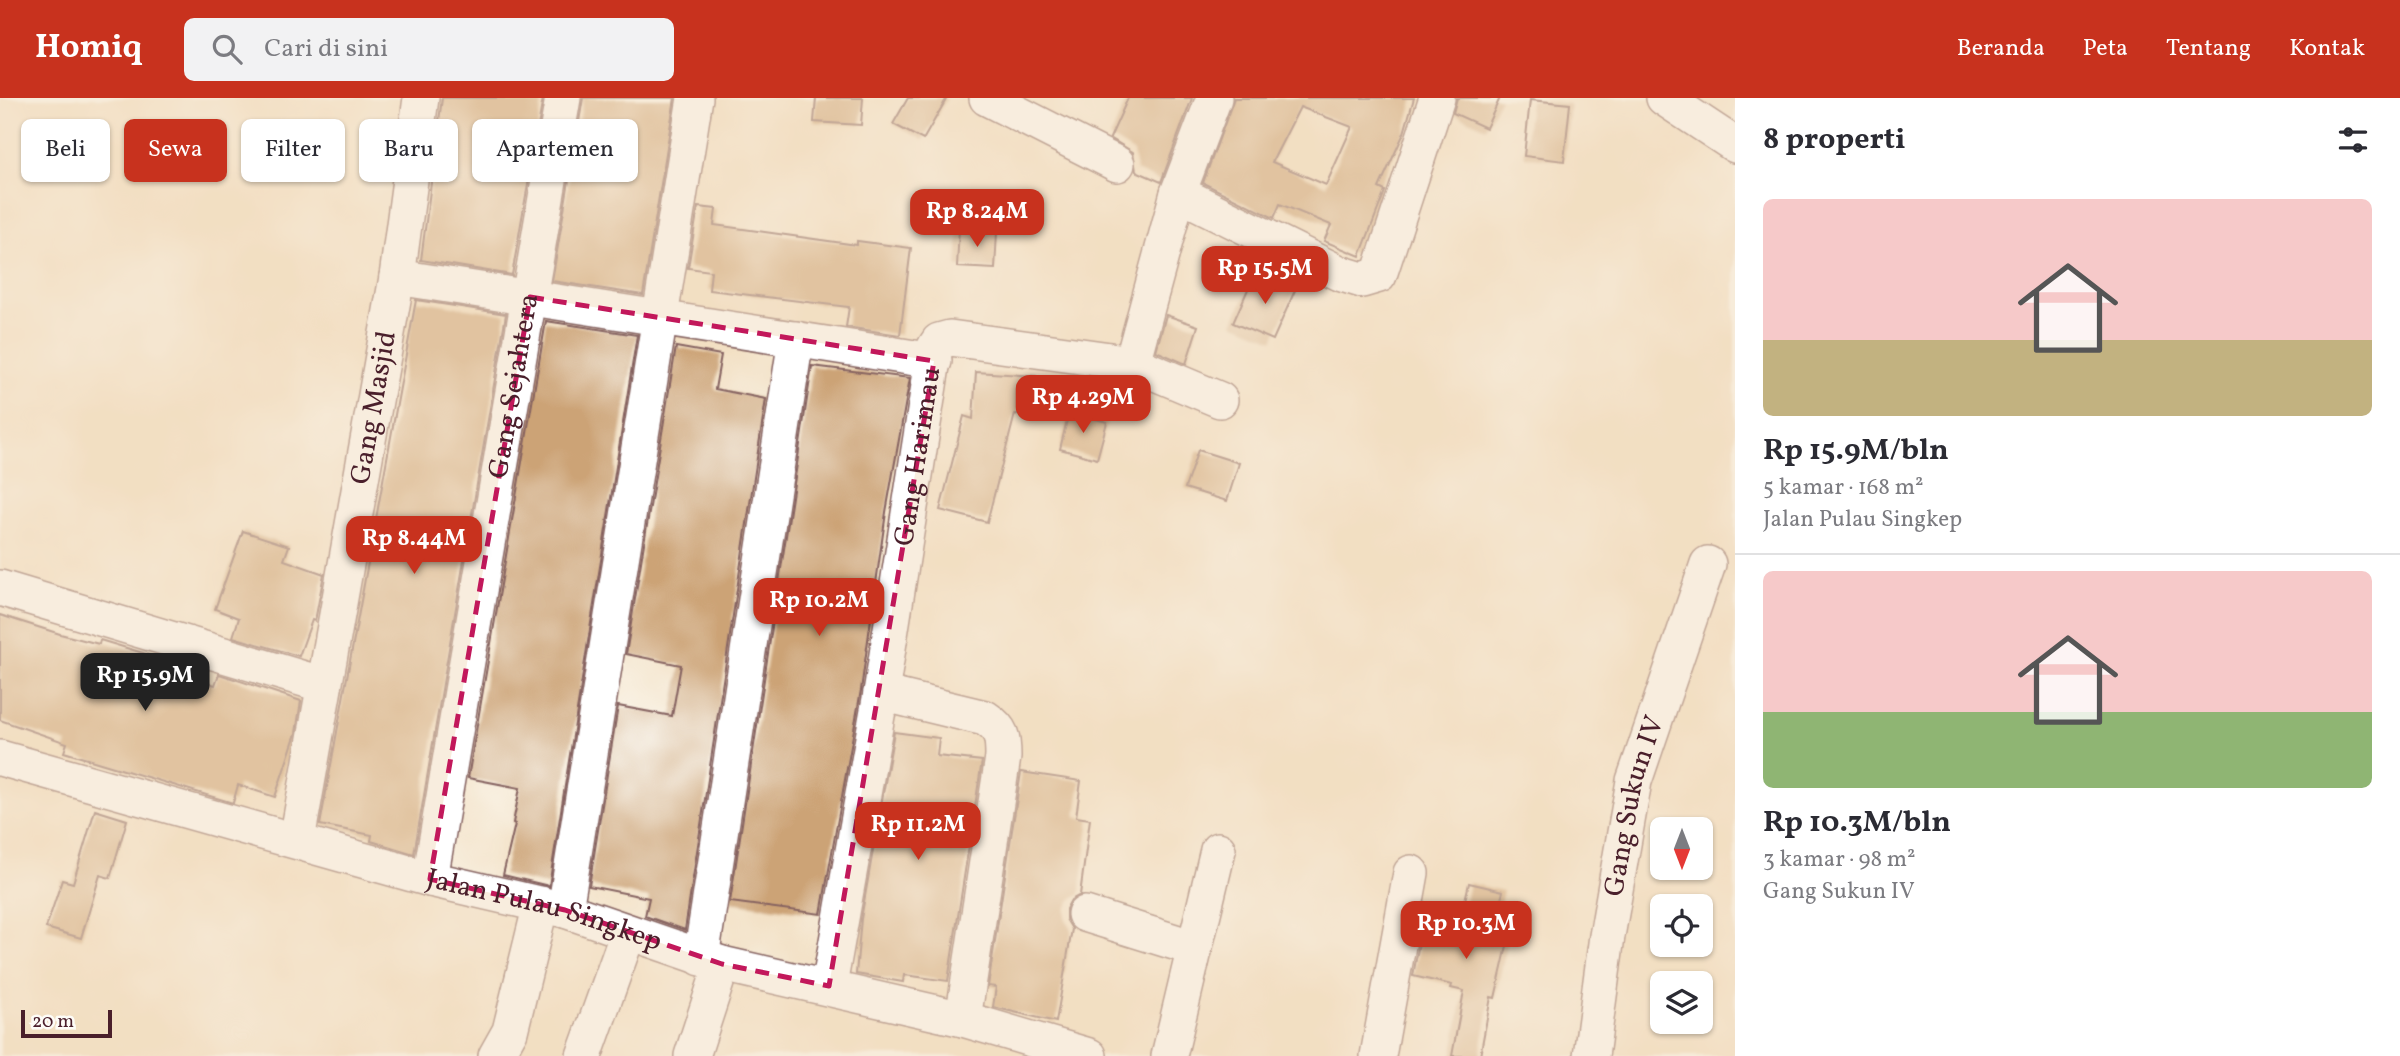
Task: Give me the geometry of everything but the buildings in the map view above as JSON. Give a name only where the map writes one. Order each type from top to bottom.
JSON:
[{"type":"street","name":"Gang Masjid","points":[[297,840],[397,277],[421,98]]},
{"type":"street","name":"Gang Sejahtera","points":[[430,879],[563,98]]},
{"type":"street","points":[[496,1056],[510,1031],[553,907],[661,317],[695,98]]},
{"type":"street","points":[[987,98],[1117,164]]},
{"type":"street","points":[[1132,363],[1178,193],[1213,98]]},
{"type":"street","points":[[1178,193],[1339,273],[1362,280],[1380,275],[1437,98]]},
{"type":"street","points":[[1664,98],[1735,145]]},
{"type":"street","points":[[397,277],[796,339],[936,351],[950,338],[1132,363],[1220,400]]},
{"type":"street","points":[[692,1056],[711,961],[796,339]]},
{"type":"street","name":"Gang Harimau","points":[[828,986],[881,693],[936,351]]},
{"type":"street","name":"Gang Sukun IV","points":[[1591,1056],[1607,936],[1634,781],[1708,564]]},
{"type":"street","points":[[0,588],[324,685]]},
{"type":"street","points":[[881,693],[985,718],[999,727],[1003,740],[1003,757],[963,1019]]},
{"type":"street","name":"Jalan Pulau Singkep","points":[[0,758],[430,879],[553,907],[711,961],[963,1019],[1013,1044],[1089,1056]]},
{"type":"street","points":[[1169,1056],[1218,850]]},
{"type":"street","points":[[1378,1056],[1411,873]]},
{"type":"street","points":[[1085,914],[1194,948]]},
{"type":"street","points":[[584,1056],[628,933]]},
{"type":"highlighted area","points":[[530,297],[934,361],[829,986],[722,964],[565,910],[430,879]]}]
